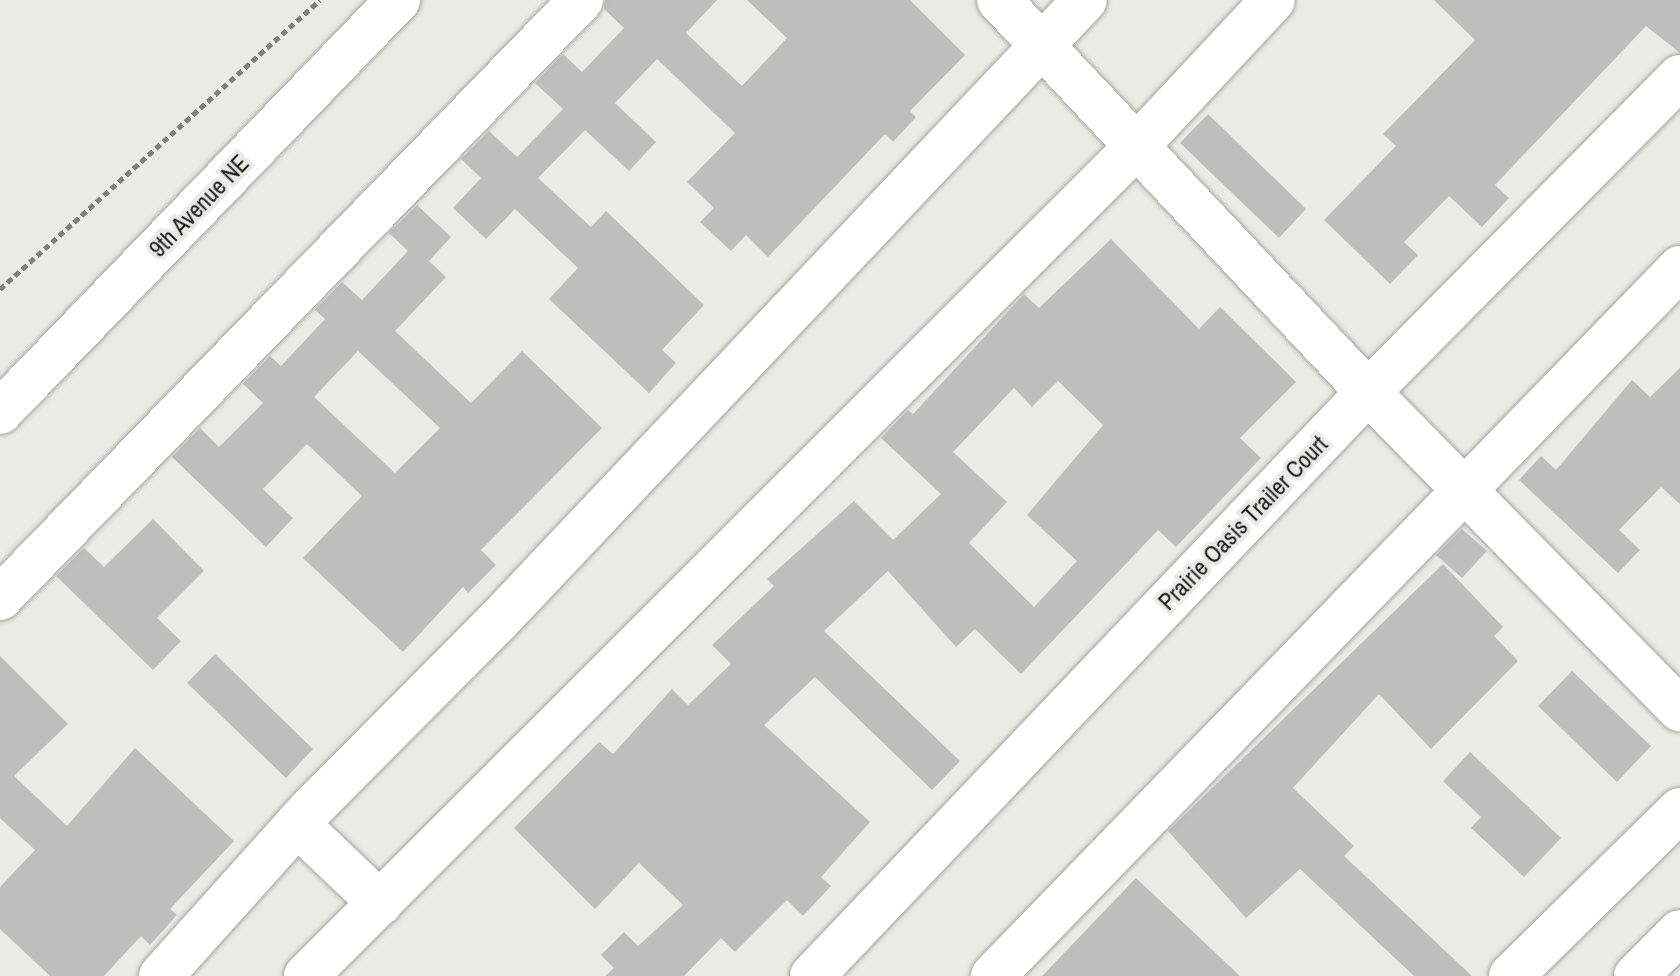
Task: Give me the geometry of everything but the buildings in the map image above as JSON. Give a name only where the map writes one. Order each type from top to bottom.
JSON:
[{"type":"street","name":"9th Avenue NE","points":[[0,412],[398,0]]},
{"type":"street","points":[[0,598],[581,0]]},
{"type":"street","points":[[999,0],[1044,44],[1135,148],[1368,392],[1468,490],[1680,709]]},
{"type":"street","points":[[161,976],[297,824],[496,623],[1085,0]]},
{"type":"street","points":[[306,976],[1135,148],[1273,0]]},
{"type":"street","name":"Prairie Oasis Trailer Court","points":[[812,976],[1368,392],[1680,77]]},
{"type":"street","points":[[993,976],[1468,490],[1680,268]]},
{"type":"street","points":[[1511,976],[1680,810]]},
{"type":"street","points":[[297,824],[380,903]]},
{"type":"street","points":[[1636,976],[1680,932]]},
{"type":"path","points":[[0,289],[320,0]]}]
